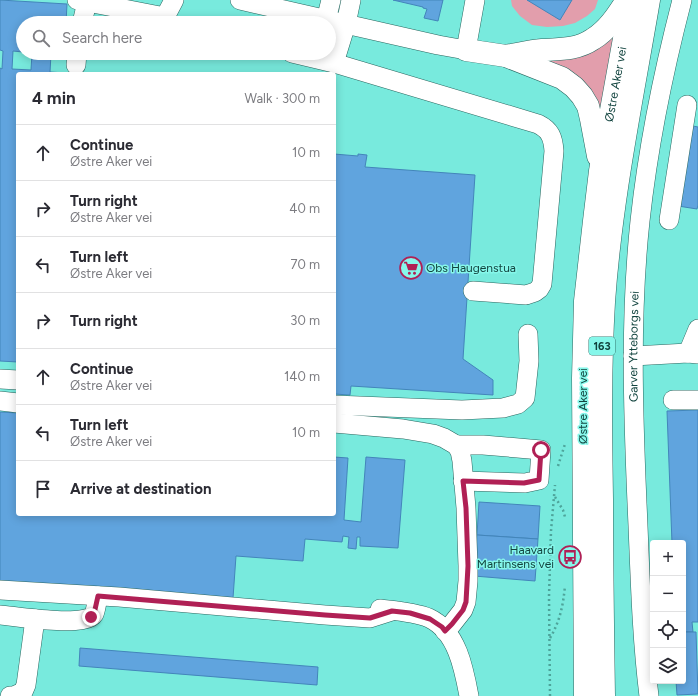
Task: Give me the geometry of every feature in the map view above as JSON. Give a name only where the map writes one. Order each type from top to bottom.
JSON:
[{"type":"highway","points":[[506,56],[541,50],[572,48],[584,44],[605,30],[627,0]]},
{"type":"highway","name":"Østre Aker vei","points":[[585,696],[583,344],[585,301],[600,171],[631,0]]},
{"type":"highway","name":"Østre Aker vei","points":[[604,696],[601,443],[604,302],[618,180],[649,0]]},
{"type":"highway","points":[[466,50],[506,56],[562,78],[574,87],[588,106],[600,171]]},
{"type":"street","points":[[166,16],[174,0]]},
{"type":"street","points":[[240,0],[309,16]]},
{"type":"street","points":[[327,16],[331,0]]},
{"type":"street","points":[[336,56],[346,24],[351,0]]},
{"type":"street","points":[[336,22],[466,50],[475,0]]},
{"type":"street","name":"Garver Ytteborgs vei","points":[[650,696],[644,650],[642,618],[634,433],[633,356],[635,284],[640,222],[649,153],[658,101],[682,0]]},
{"type":"street","points":[[82,16],[82,1],[160,16]]},
{"type":"street","points":[[321,60],[538,124],[549,132],[552,138],[554,151],[542,284],[535,292],[526,295],[473,291]]},
{"type":"street","points":[[658,101],[692,106],[668,220]]},
{"type":"street","points":[[633,356],[693,354],[698,329]]},
{"type":"street","points":[[336,405],[462,410],[503,408],[518,404],[525,398],[529,361],[528,334]]},
{"type":"street","points":[[0,378],[16,380]]},
{"type":"street","points":[[673,400],[698,400]]},
{"type":"street","points":[[0,401],[16,403]]},
{"type":"street","points":[[336,423],[403,429],[433,434],[456,445],[460,451],[466,508],[468,566],[466,602],[463,610],[445,631]]},
{"type":"street","points":[[456,445],[483,445],[541,450],[539,480],[524,483],[463,481]]},
{"type":"street","points":[[0,590],[98,596],[286,612],[304,601],[410,613],[430,619],[442,627],[452,640],[465,675],[469,696]]},
{"type":"street","points":[[0,614],[35,619],[70,621],[83,620],[94,614],[98,596]]},
{"type":"street","points":[[10,696],[23,692],[26,685],[35,619]]},
{"type":"path","points":[[557,471],[567,439]]},
{"type":"path","points":[[550,696],[549,596],[556,479]]},
{"type":"path","points":[[555,496],[566,519]]},
{"type":"path","points":[[550,639],[561,614],[566,583]]},
{"type":"shaded area","points":[[511,0],[598,0],[595,9],[575,23],[563,26],[547,27],[532,25],[520,16],[512,6]]},
{"type":"shaded area","points":[[615,29],[601,118],[540,57]]},
{"type":"building","points":[[0,0],[67,4],[66,16],[16,16],[16,51],[13,51],[12,69],[31,70],[32,60],[51,60],[50,72],[16,72],[16,362],[0,361],[0,68],[2,69],[3,51],[0,50]]},
{"type":"building","points":[[393,0],[443,0],[438,21],[424,18],[427,9],[423,7]]},
{"type":"building","points":[[527,0],[572,0],[560,20]]},
{"type":"building","points":[[693,126],[698,127],[697,209],[678,206]]},
{"type":"building","points":[[336,154],[358,156],[358,154],[367,155],[365,167],[475,175],[463,359],[493,380],[493,395],[351,386],[350,395],[336,394]]},
{"type":"building","points":[[698,410],[698,622],[692,622],[693,632],[686,632],[686,540],[672,540],[667,411]]},
{"type":"building","points":[[0,412],[16,413],[16,516],[336,516],[336,457],[348,458],[344,520],[361,522],[366,457],[405,460],[398,548],[360,546],[360,537],[357,537],[356,549],[348,548],[349,537],[343,536],[342,542],[305,539],[303,561],[236,556],[233,598],[0,581]]},
{"type":"building","points":[[479,502],[540,506],[538,539],[477,535]]},
{"type":"building","points":[[477,535],[538,539],[535,581],[474,576]]},
{"type":"building","points":[[686,632],[696,632],[698,694],[677,695],[676,684],[686,684]]},
{"type":"building","points":[[80,648],[318,667],[317,685],[79,666]]},
{"type":"place","name":"Obs Haugenstua","points":[[411,268]]},
{"type":"place","name":"Haavard Martinsens vei","points":[[570,557]]},
{"type":"route","points":[[91,617],[94,614],[98,596],[370,618],[392,611],[410,613],[430,619],[442,627],[445,631],[463,610],[466,602],[468,566],[466,508],[463,481],[524,483],[539,480],[541,450]]}]
